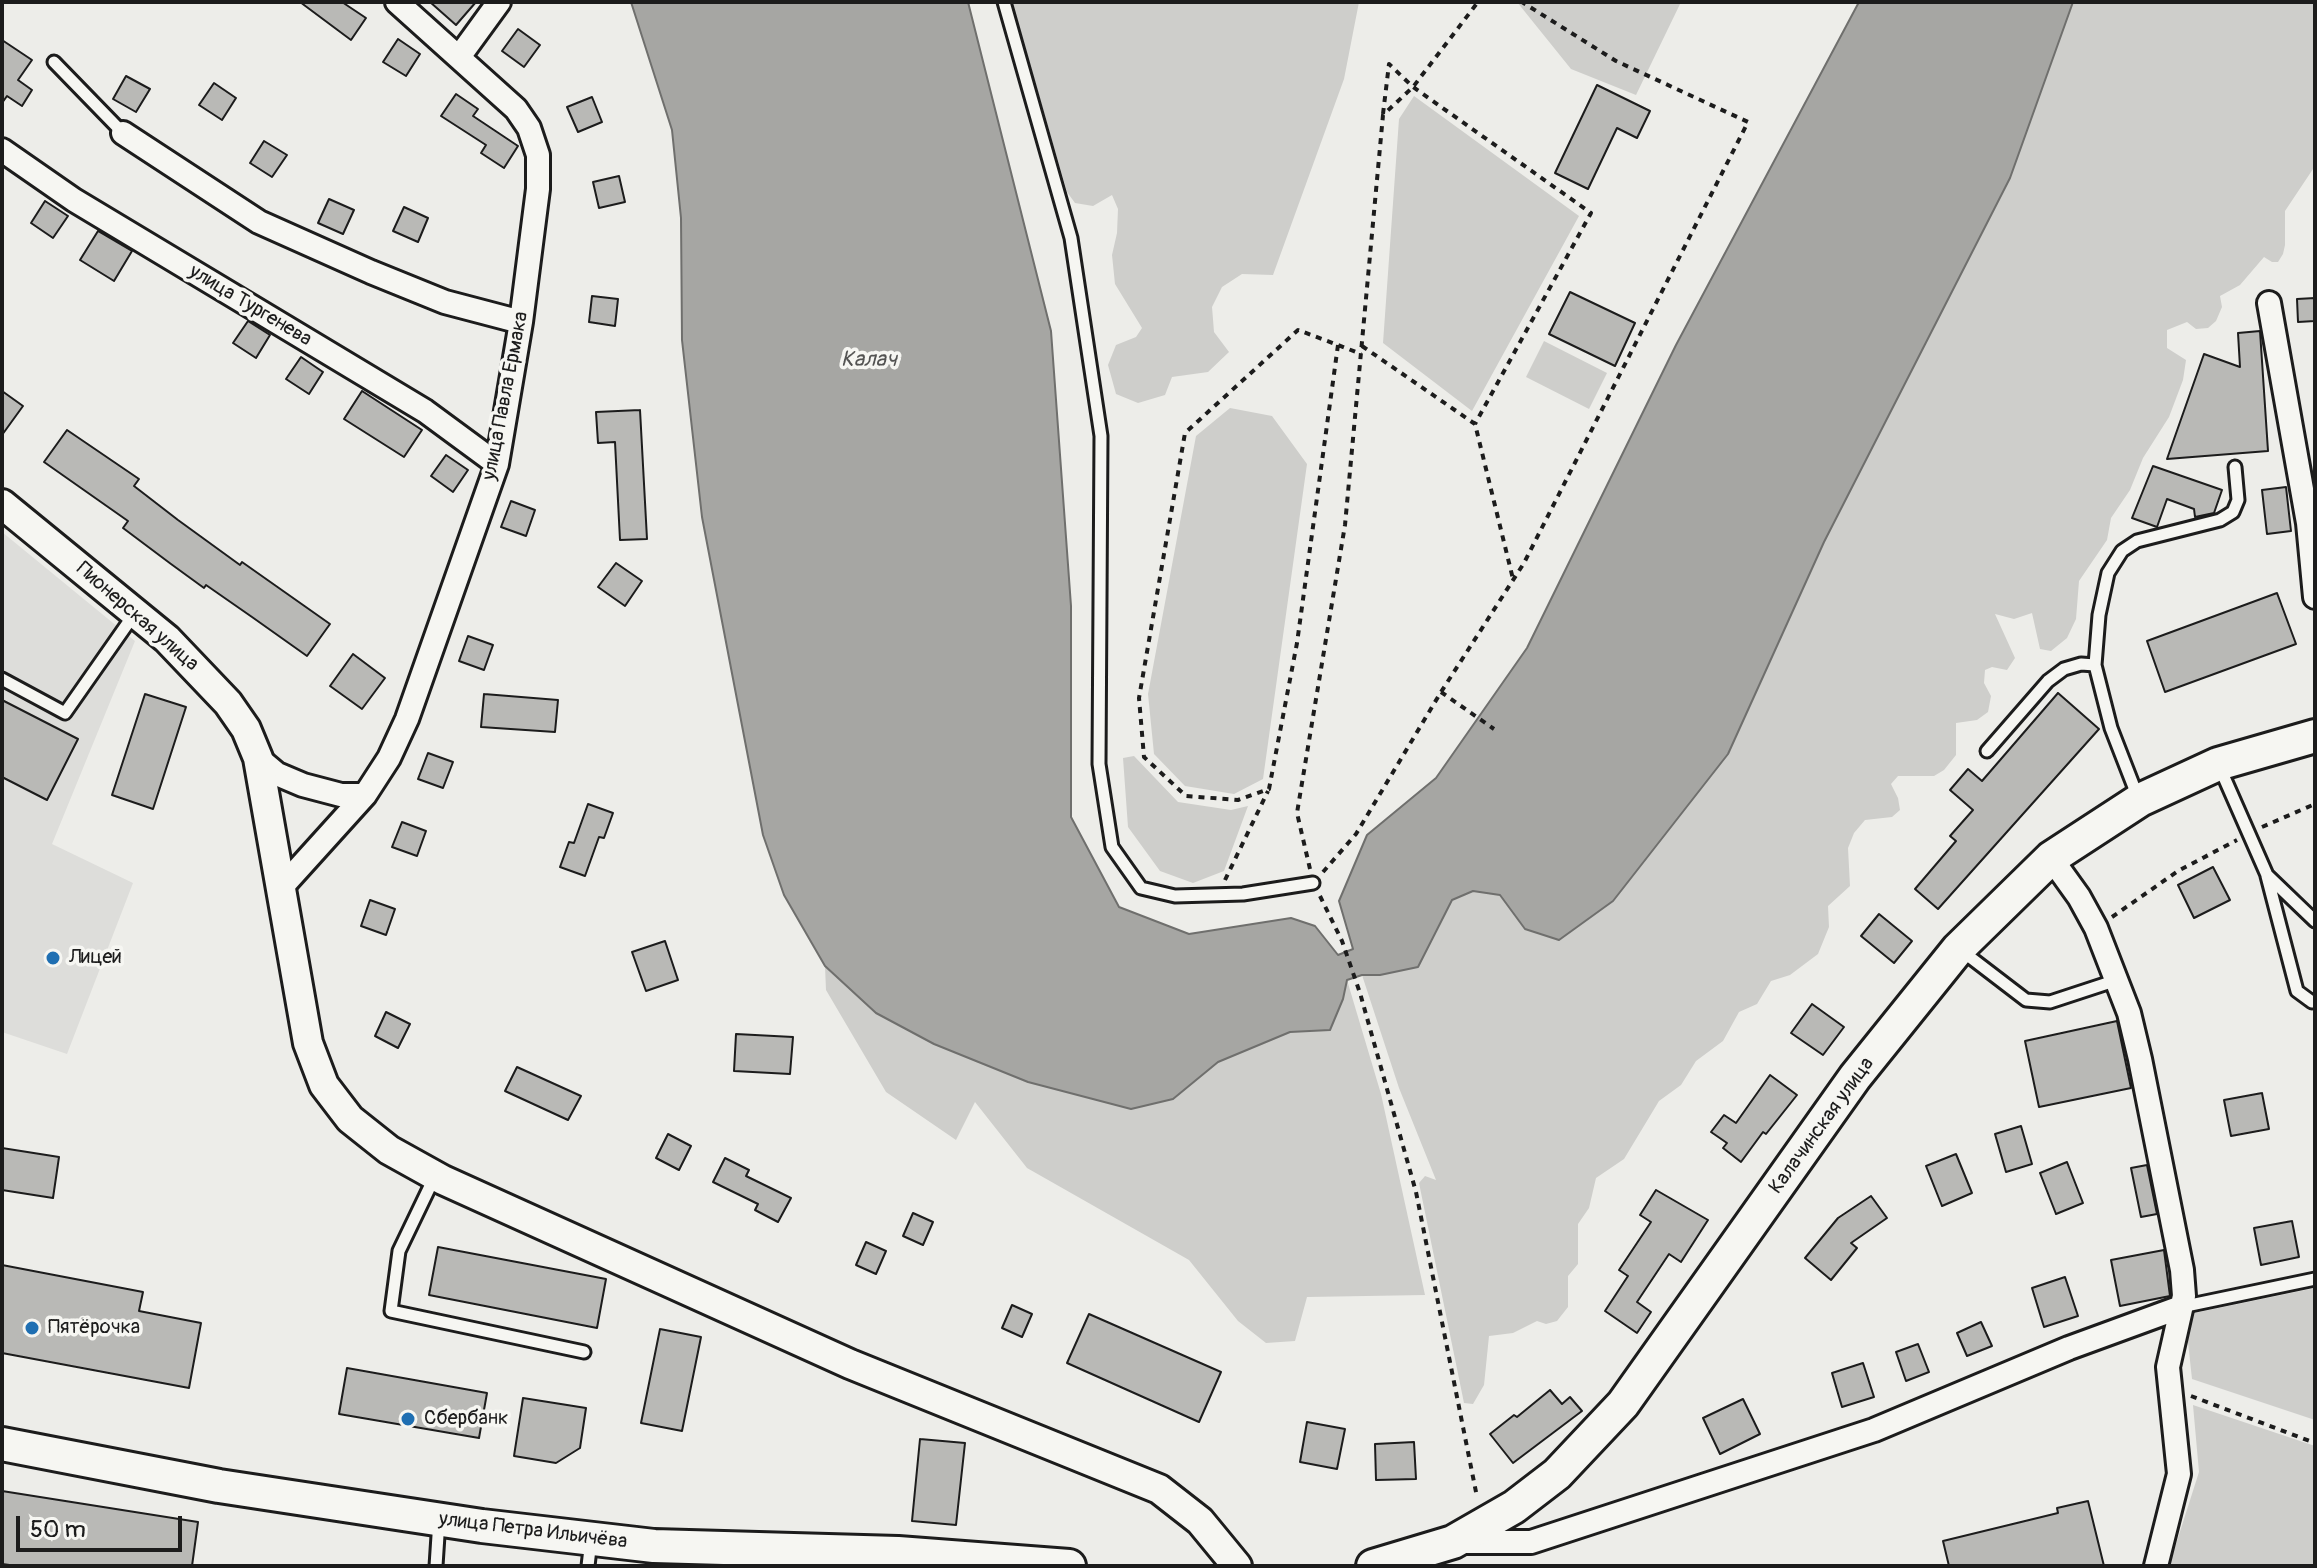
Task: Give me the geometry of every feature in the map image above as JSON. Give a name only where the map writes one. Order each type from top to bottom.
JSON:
[{"type":"main road","name":"Калачинская улица","points":[[1373,1566],[1453,1542],[1514,1507],[1557,1474],[1623,1404],[1855,1077],[1958,949],[2051,858],[2140,800],[2218,764],[2315,736]]},
{"type":"main road","name":"улица Петра Ильичёва","points":[[2,1444],[219,1486],[439,1520],[589,1552],[852,1559],[898,1553],[1069,1566]]},
{"type":"street","name":"улица Павла Ермака","points":[[281,888],[365,795],[389,758],[407,719],[497,464],[521,322],[538,189],[538,155],[529,128],[516,109],[397,2]]},
{"type":"street","points":[[459,57],[499,2]]},
{"type":"street","points":[[123,133],[259,222],[445,302],[521,322]]},
{"type":"street","name":"улица Тургенева","points":[[2,150],[74,200],[425,411],[497,464]]},
{"type":"street","points":[[2269,303],[2308,523],[2315,597]]},
{"type":"street","name":"Пионерская улица","points":[[2,504],[194,665],[228,703],[246,729],[258,758],[308,1043],[324,1085],[350,1119],[389,1150],[435,1175],[850,1364],[1159,1489],[1200,1521],[1237,1566]]},
{"type":"street","points":[[258,758],[277,774],[303,785],[341,795],[365,795]]},
{"type":"street","points":[[2051,858],[2079,897],[2096,928],[2117,980],[2140,1059],[2182,1270],[2184,1296],[2168,1367],[2179,1474],[2156,1566]]},
{"type":"street","points":[[1453,1542],[1531,1542],[1874,1430],[2069,1348],[2181,1307]]},
{"type":"lane","points":[[1004,2],[1071,238],[1101,436],[1099,764],[1112,847],[1141,888],[1175,896],[1243,894],[1313,883]]},
{"type":"lane","points":[[54,62],[123,133]]},
{"type":"lane","points":[[2140,800],[2111,728],[2095,665],[2099,615],[2108,573],[2122,551],[2137,541],[2220,520],[2233,512],[2238,500],[2235,467]]},
{"type":"lane","points":[[2,679],[65,713],[135,613]]},
{"type":"lane","points":[[1987,751],[2048,681],[2064,669],[2081,664],[2095,665]]},
{"type":"lane","points":[[2218,764],[2267,875],[2297,991],[2315,1001]]},
{"type":"lane","points":[[2267,875],[2315,921]]},
{"type":"lane","points":[[1958,949],[2026,1000],[2050,1002],[2117,980]]},
{"type":"lane","points":[[435,1175],[399,1251],[391,1311],[584,1352]]},
{"type":"lane","points":[[2181,1307],[2315,1279]]},
{"type":"lane","points":[[436,1566],[439,1520]]},
{"type":"path","points":[[1383,115],[1413,87],[1478,2]]},
{"type":"path","points":[[1313,883],[1356,834],[1513,579],[1748,122],[1616,61],[1522,2]]},
{"type":"path","points":[[1475,424],[1591,213],[1413,87],[1389,64],[1345,525],[1297,813],[1313,883],[1342,941],[1360,993],[1416,1192],[1483,1525]]},
{"type":"path","points":[[1269,789],[1238,800],[1186,796],[1144,757],[1139,698],[1185,433],[1298,330],[1361,354]]},
{"type":"path","points":[[1208,895],[1225,882],[1269,789],[1297,643],[1338,345]]},
{"type":"path","points":[[1362,346],[1475,424],[1513,579]]},
{"type":"path","points":[[1441,692],[1494,729]]},
{"type":"path","points":[[2096,928],[2178,871],[2282,816],[2315,804]]},
{"type":"path","points":[[2170,1388],[2315,1443]]},
{"type":"shaded area","points":[[1012,2],[1359,2],[1344,79],[1273,275],[1242,274],[1222,287],[1212,307],[1214,332],[1229,352],[1208,372],[1172,377],[1165,395],[1138,403],[1116,394],[1108,365],[1116,345],[1136,337],[1142,328],[1115,284],[1112,255],[1118,209],[1112,195],[1093,206],[1075,203],[1067,192]]},
{"type":"shaded area","points":[[1517,2],[1681,2],[1636,95],[1571,69]]},
{"type":"shaded area","points":[[2073,2],[2315,2],[2315,166],[2285,211],[2283,254],[2278,262],[2264,257],[2240,285],[2220,296],[2222,307],[2216,321],[2208,328],[2196,329],[2187,322],[2167,330],[2167,348],[2186,360],[2183,380],[2169,417],[2143,458],[2130,490],[2111,518],[2107,540],[2079,581],[2076,619],[2067,638],[2051,651],[2040,649],[2032,613],[2014,619],[1995,614],[2015,658],[2007,670],[1992,667],[1985,670],[1984,683],[1991,696],[1988,712],[1977,720],[1956,723],[1956,755],[1944,770],[1934,776],[1898,776],[1891,784],[1900,810],[1892,817],[1865,820],[1854,833],[1848,848],[1850,886],[1828,906],[1829,927],[1818,954],[1790,975],[1771,981],[1757,1004],[1739,1012],[1723,1041],[1696,1061],[1681,1085],[1659,1101],[1624,1159],[1596,1178],[1589,1208],[1578,1224],[1578,1264],[1568,1276],[1568,1307],[1557,1321],[1546,1324],[1537,1321],[1513,1333],[1489,1336],[1484,1385],[1473,1404],[1464,1403],[1419,1183],[1425,1176],[1436,1180],[1399,1088],[1362,975],[1380,975],[1418,967],[1451,900],[1473,891],[1500,895],[1525,929],[1728,754],[1824,542],[2010,178]]},
{"type":"shaded area","points":[[1414,96],[1579,216],[1472,411],[1383,343],[1399,119]]},
{"type":"shaded area","points":[[1544,341],[1607,373],[1589,409],[1526,377]]},
{"type":"shaded area","points":[[1230,408],[1272,416],[1307,464],[1263,779],[1234,794],[1185,786],[1154,754],[1148,694],[1196,436]]},
{"type":"shaded area","points":[[2,532],[135,641],[52,844],[133,883],[67,1054],[2,1032]]},
{"type":"shaded area","points":[[1134,756],[1178,802],[1231,810],[1248,806],[1224,871],[1193,883],[1160,871],[1128,827],[1123,758]]},
{"type":"shaded area","points":[[825,966],[876,1013],[934,1044],[1028,1082],[1173,1099],[1218,1062],[1290,1032],[1330,1030],[1347,980],[1381,1094],[1425,1295],[1307,1297],[1295,1341],[1266,1343],[1238,1321],[1189,1260],[1027,1168],[975,1102],[956,1140],[886,1092],[826,990]]},
{"type":"shaded area","points":[[2315,1288],[2315,1420],[2192,1379],[2185,1315]]},
{"type":"shaded area","points":[[2193,1405],[2315,1446],[2315,1566],[2169,1566],[2199,1472]]},
{"type":"water","name":"Калач","points":[[631,2],[968,2],[1051,331],[1071,606],[1071,817],[1119,907],[1189,934],[1291,918],[1315,926],[1338,955],[1353,949],[1339,901],[1367,835],[1436,778],[1527,648],[1676,345],[1859,2],[2073,2],[2010,178],[1824,542],[1728,754],[1613,901],[1559,940],[1525,929],[1500,895],[1473,891],[1452,900],[1418,967],[1347,980],[1330,1030],[1290,1032],[1218,1062],[1173,1099],[1131,1109],[1028,1082],[934,1044],[876,1013],[825,966],[784,895],[763,835],[702,517],[682,340],[681,218],[672,130]]},
{"type":"building","points":[[300,2],[342,2],[366,18],[351,40]]},
{"type":"building","points":[[430,2],[476,2],[456,25]]},
{"type":"building","points":[[518,29],[540,45],[524,67],[502,51]]},
{"type":"building","points":[[398,39],[420,54],[406,76],[383,62]]},
{"type":"building","points":[[2,40],[32,60],[18,80],[32,90],[22,106],[7,96],[2,103]]},
{"type":"building","points":[[126,76],[150,89],[136,112],[113,99]]},
{"type":"building","points":[[214,83],[236,98],[222,120],[199,105]]},
{"type":"building","points":[[1597,85],[1650,111],[1637,138],[1617,128],[1588,189],[1555,173]]},
{"type":"building","points":[[456,94],[478,109],[473,116],[518,146],[504,168],[481,153],[486,145],[441,116]]},
{"type":"building","points":[[592,97],[602,122],[578,132],[567,107]]},
{"type":"building","points":[[264,141],[287,155],[272,177],[250,163]]},
{"type":"building","points":[[619,176],[625,202],[599,208],[593,182]]},
{"type":"building","points":[[329,199],[354,210],[343,234],[318,223]]},
{"type":"building","points":[[45,201],[68,216],[53,238],[31,223]]},
{"type":"building","points":[[404,207],[428,218],[418,242],[393,231]]},
{"type":"building","points":[[98,231],[132,251],[114,281],[80,260]]},
{"type":"building","points":[[1570,292],[1635,323],[1615,366],[1549,334]]},
{"type":"building","points":[[592,296],[618,299],[615,326],[589,322]]},
{"type":"building","points":[[2315,298],[2315,321],[2298,322],[2297,299]]},
{"type":"building","points":[[248,321],[270,335],[256,358],[233,343]]},
{"type":"building","points":[[2260,331],[2268,451],[2167,459],[2204,354],[2240,367],[2238,333]]},
{"type":"building","points":[[301,357],[323,372],[309,394],[286,379]]},
{"type":"building","points":[[2,391],[23,406],[2,435]]},
{"type":"building","points":[[362,391],[422,430],[404,457],[344,419]]},
{"type":"building","points":[[640,410],[647,539],[620,540],[615,442],[598,443],[596,412]]},
{"type":"building","points":[[67,430],[139,479],[134,486],[178,520],[330,624],[307,656],[171,564],[123,528],[128,521],[44,462]]},
{"type":"building","points":[[446,455],[468,470],[453,492],[431,476]]},
{"type":"building","points":[[2153,466],[2222,490],[2214,513],[2195,517],[2194,509],[2167,499],[2157,527],[2132,518]]},
{"type":"building","points":[[2286,487],[2291,531],[2267,534],[2262,490]]},
{"type":"building","points":[[511,501],[535,510],[526,536],[501,527]]},
{"type":"building","points":[[616,563],[642,581],[625,606],[598,587]]},
{"type":"building","points":[[2277,593],[2296,644],[2165,692],[2147,641]]},
{"type":"building","points":[[468,636],[493,645],[484,670],[459,661]]},
{"type":"building","points":[[353,654],[385,678],[362,709],[330,686]]},
{"type":"building","points":[[2058,693],[2099,729],[1938,909],[1915,889],[1956,841],[1950,836],[1973,810],[1950,790],[1968,769],[1982,781]]},
{"type":"building","points":[[145,694],[186,707],[153,809],[112,795]]},
{"type":"building","points":[[484,694],[558,700],[555,732],[481,727]]},
{"type":"building","points":[[2,700],[78,739],[47,800],[2,777]]},
{"type":"building","points":[[428,753],[453,762],[443,788],[418,779]]},
{"type":"building","points":[[588,804],[613,813],[604,838],[599,837],[585,876],[560,867],[569,842],[574,843]]},
{"type":"building","points":[[402,822],[426,831],[417,856],[392,847]]},
{"type":"building","points":[[2213,867],[2230,900],[2194,918],[2178,885]]},
{"type":"building","points":[[370,900],[395,909],[386,935],[361,926]]},
{"type":"building","points":[[1879,914],[1912,941],[1894,963],[1861,936]]},
{"type":"building","points":[[665,941],[678,980],[646,991],[632,952]]},
{"type":"building","points":[[1812,1004],[1844,1027],[1823,1055],[1791,1033]]},
{"type":"building","points":[[386,1012],[410,1024],[398,1048],[375,1036]]},
{"type":"building","points":[[2117,1021],[2131,1088],[2039,1107],[2025,1041]]},
{"type":"building","points":[[736,1034],[793,1037],[790,1074],[734,1071]]},
{"type":"building","points":[[517,1067],[581,1096],[568,1120],[505,1091]]},
{"type":"building","points":[[1770,1075],[1797,1095],[1741,1162],[1723,1148],[1727,1143],[1711,1132],[1724,1115],[1736,1123]]},
{"type":"building","points":[[2262,1093],[2269,1129],[2231,1136],[2224,1100]]},
{"type":"building","points":[[2021,1126],[2032,1164],[2006,1172],[1995,1134]]},
{"type":"building","points":[[668,1134],[691,1146],[679,1170],[656,1158]]},
{"type":"building","points":[[2,1148],[59,1157],[53,1198],[2,1190]]},
{"type":"building","points":[[1956,1154],[1972,1193],[1942,1206],[1926,1166]]},
{"type":"building","points":[[725,1158],[749,1170],[746,1176],[791,1198],[778,1222],[755,1210],[758,1204],[713,1182]]},
{"type":"building","points":[[2067,1162],[2083,1203],[2056,1214],[2040,1173]]},
{"type":"building","points":[[2147,1165],[2157,1214],[2141,1217],[2131,1168]]},
{"type":"building","points":[[1656,1190],[1708,1220],[1681,1262],[1669,1254],[1637,1302],[1651,1312],[1637,1333],[1605,1311],[1628,1276],[1619,1270],[1651,1222],[1640,1215]]},
{"type":"building","points":[[1871,1196],[1887,1218],[1851,1243],[1857,1248],[1831,1280],[1805,1258],[1838,1218]]},
{"type":"building","points":[[913,1213],[933,1222],[923,1245],[903,1236]]},
{"type":"building","points":[[2292,1221],[2299,1257],[2261,1265],[2254,1228]]},
{"type":"building","points":[[866,1242],[886,1251],[876,1274],[856,1265]]},
{"type":"building","points":[[438,1247],[606,1279],[597,1328],[429,1295]]},
{"type":"building","points":[[2164,1250],[2170,1296],[2120,1306],[2111,1260]]},
{"type":"building","points":[[2,1265],[143,1292],[139,1311],[201,1323],[189,1388],[2,1353]]},
{"type":"building","points":[[2065,1277],[2078,1316],[2044,1327],[2032,1288]]},
{"type":"building","points":[[1012,1305],[1032,1314],[1022,1337],[1002,1328]]},
{"type":"building","points":[[1089,1314],[1221,1372],[1199,1422],[1067,1363]]},
{"type":"building","points":[[1981,1322],[1992,1346],[1967,1356],[1957,1333]]},
{"type":"building","points":[[660,1329],[701,1337],[682,1431],[641,1423]]},
{"type":"building","points":[[1918,1344],[1929,1372],[1906,1381],[1896,1352]]},
{"type":"building","points":[[1863,1363],[1874,1397],[1842,1407],[1832,1373]]},
{"type":"building","points":[[347,1368],[487,1393],[479,1438],[339,1414]]},
{"type":"building","points":[[1550,1390],[1562,1404],[1570,1397],[1582,1411],[1513,1463],[1490,1434]]},
{"type":"building","points":[[523,1398],[586,1408],[580,1448],[556,1463],[514,1456]]},
{"type":"building","points":[[1743,1399],[1760,1434],[1720,1454],[1703,1418]]},
{"type":"building","points":[[1307,1422],[1345,1429],[1337,1469],[1300,1462]]},
{"type":"building","points":[[920,1439],[965,1443],[956,1525],[912,1521]]},
{"type":"building","points":[[1414,1442],[1416,1479],[1376,1480],[1375,1444]]},
{"type":"building","points":[[2,1491],[198,1522],[192,1566],[2,1564]]},
{"type":"building","points":[[2088,1501],[2104,1566],[1949,1566],[1943,1541],[2058,1513],[2057,1508]]},
{"type":"place","name":"Лицей","points":[[53,958]]},
{"type":"place","name":"Пятёрочка","points":[[32,1328]]},
{"type":"place","name":"Сбербанк","points":[[408,1419]]}]
